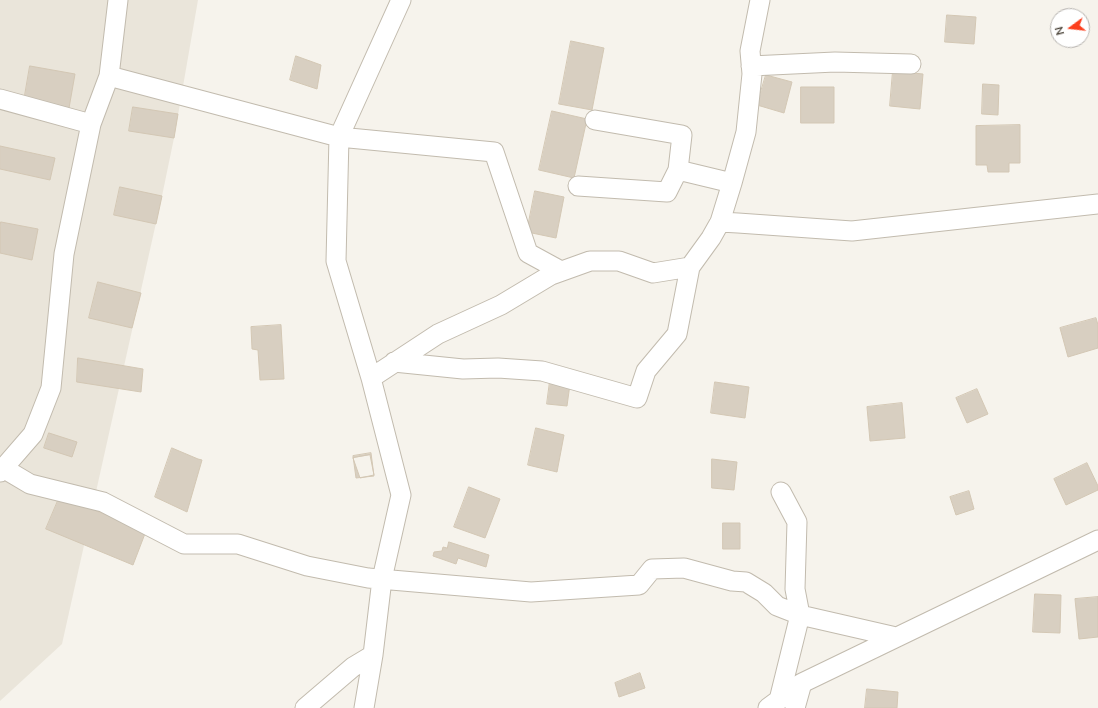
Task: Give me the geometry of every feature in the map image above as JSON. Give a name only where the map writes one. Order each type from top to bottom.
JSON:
[{"type":"street","points":[[118,0],[109,76],[91,124],[64,254],[51,388],[33,434],[2,470],[30,484],[103,502],[184,544],[238,544],[306,566],[368,578],[531,592],[638,585],[652,569],[684,568],[732,581],[746,582],[764,593],[777,606],[800,615],[896,637]]},
{"type":"street","points":[[364,708],[373,655],[382,579],[402,495],[371,378],[336,261],[339,137],[401,0]]},
{"type":"street","points":[[394,362],[463,369],[498,368],[542,371],[637,398],[646,371],[677,334],[690,266],[711,238],[720,222],[746,132],[752,74],[750,51],[760,0]]},
{"type":"street","points":[[751,66],[835,62],[911,64]]},
{"type":"street","points":[[109,76],[339,137],[494,152],[528,253],[561,271]]},
{"type":"street","points":[[0,100],[91,124]]},
{"type":"street","points":[[578,186],[667,192],[678,170],[682,135],[595,120]]},
{"type":"street","points":[[678,170],[732,183]]},
{"type":"street","points":[[720,222],[738,222],[852,231],[1098,204]]},
{"type":"street","points":[[371,378],[438,334],[501,305],[551,275],[590,260],[619,261],[653,272],[690,266]]},
{"type":"street","points":[[781,492],[798,522],[795,589],[800,615],[781,705]]},
{"type":"street","points":[[781,705],[802,683],[1098,540]]},
{"type":"street","points":[[305,708],[353,667],[373,655]]},
{"type":"shaded area","points":[[0,0],[198,0],[174,138],[162,196],[62,644],[0,701]]},
{"type":"building","points":[[947,15],[976,17],[974,44],[945,42]]},
{"type":"building","points":[[571,41],[604,48],[592,110],[559,104]]},
{"type":"building","points":[[296,56],[321,65],[317,89],[290,80]]},
{"type":"building","points":[[30,66],[75,74],[69,108],[24,101]]},
{"type":"building","points":[[893,71],[923,74],[920,109],[890,106]]},
{"type":"building","points":[[766,75],[792,82],[784,113],[757,105]]},
{"type":"building","points":[[983,84],[999,85],[998,115],[982,114]]},
{"type":"building","points":[[801,87],[834,87],[834,123],[801,123]]},
{"type":"building","points":[[133,107],[178,114],[174,138],[129,131]]},
{"type":"building","points":[[552,111],[587,119],[574,178],[539,170]]},
{"type":"building","points":[[1020,125],[1020,163],[1009,163],[1009,172],[988,172],[987,165],[976,165],[976,126]]},
{"type":"building","points":[[0,146],[55,158],[50,180],[0,169]]},
{"type":"building","points":[[120,187],[162,196],[156,224],[114,215]]},
{"type":"building","points":[[535,191],[564,197],[556,238],[527,232]]},
{"type":"building","points":[[1,222],[38,229],[32,260],[0,253]]},
{"type":"building","points":[[98,282],[141,293],[132,328],[89,318]]},
{"type":"building","points":[[1096,318],[1098,325],[1098,348],[1068,357],[1060,328]]},
{"type":"building","points":[[281,325],[284,379],[260,380],[258,350],[252,349],[251,327]]},
{"type":"building","points":[[78,358],[143,369],[141,392],[77,382]]},
{"type":"building","points":[[550,381],[570,384],[567,406],[547,404]]},
{"type":"building","points":[[715,382],[749,387],[745,418],[711,413]]},
{"type":"building","points":[[977,389],[988,414],[967,423],[956,398]]},
{"type":"building","points":[[902,403],[905,438],[870,441],[867,407]]},
{"type":"building","points":[[536,428],[564,435],[557,472],[528,465]]},
{"type":"building","points":[[49,433],[77,442],[72,457],[44,448]]},
{"type":"building","points":[[172,448],[202,460],[187,512],[155,497]]},
{"type":"building","points":[[371,453],[374,476],[356,478],[353,456]]},
{"type":"building","points":[[370,455],[374,475],[360,478],[353,458]]},
{"type":"building","points":[[712,459],[737,462],[734,490],[712,488]]},
{"type":"building","points":[[1087,463],[1098,486],[1098,490],[1066,505],[1054,479]]},
{"type":"building","points":[[469,487],[500,499],[485,538],[454,527]]},
{"type":"building","points":[[969,491],[974,509],[956,515],[950,497]]},
{"type":"building","points":[[60,496],[146,531],[133,565],[46,529]]},
{"type":"building","points":[[723,523],[740,523],[740,549],[723,549]]},
{"type":"building","points":[[449,542],[489,555],[486,567],[458,558],[456,564],[433,556],[434,552],[442,551],[443,547],[447,548]]},
{"type":"building","points":[[1035,594],[1061,595],[1060,633],[1033,632]]},
{"type":"building","points":[[1098,597],[1098,637],[1079,639],[1075,599]]},
{"type":"building","points":[[640,673],[645,688],[619,697],[615,683]]},
{"type":"building","points":[[867,689],[898,692],[897,708],[865,708]]}]
